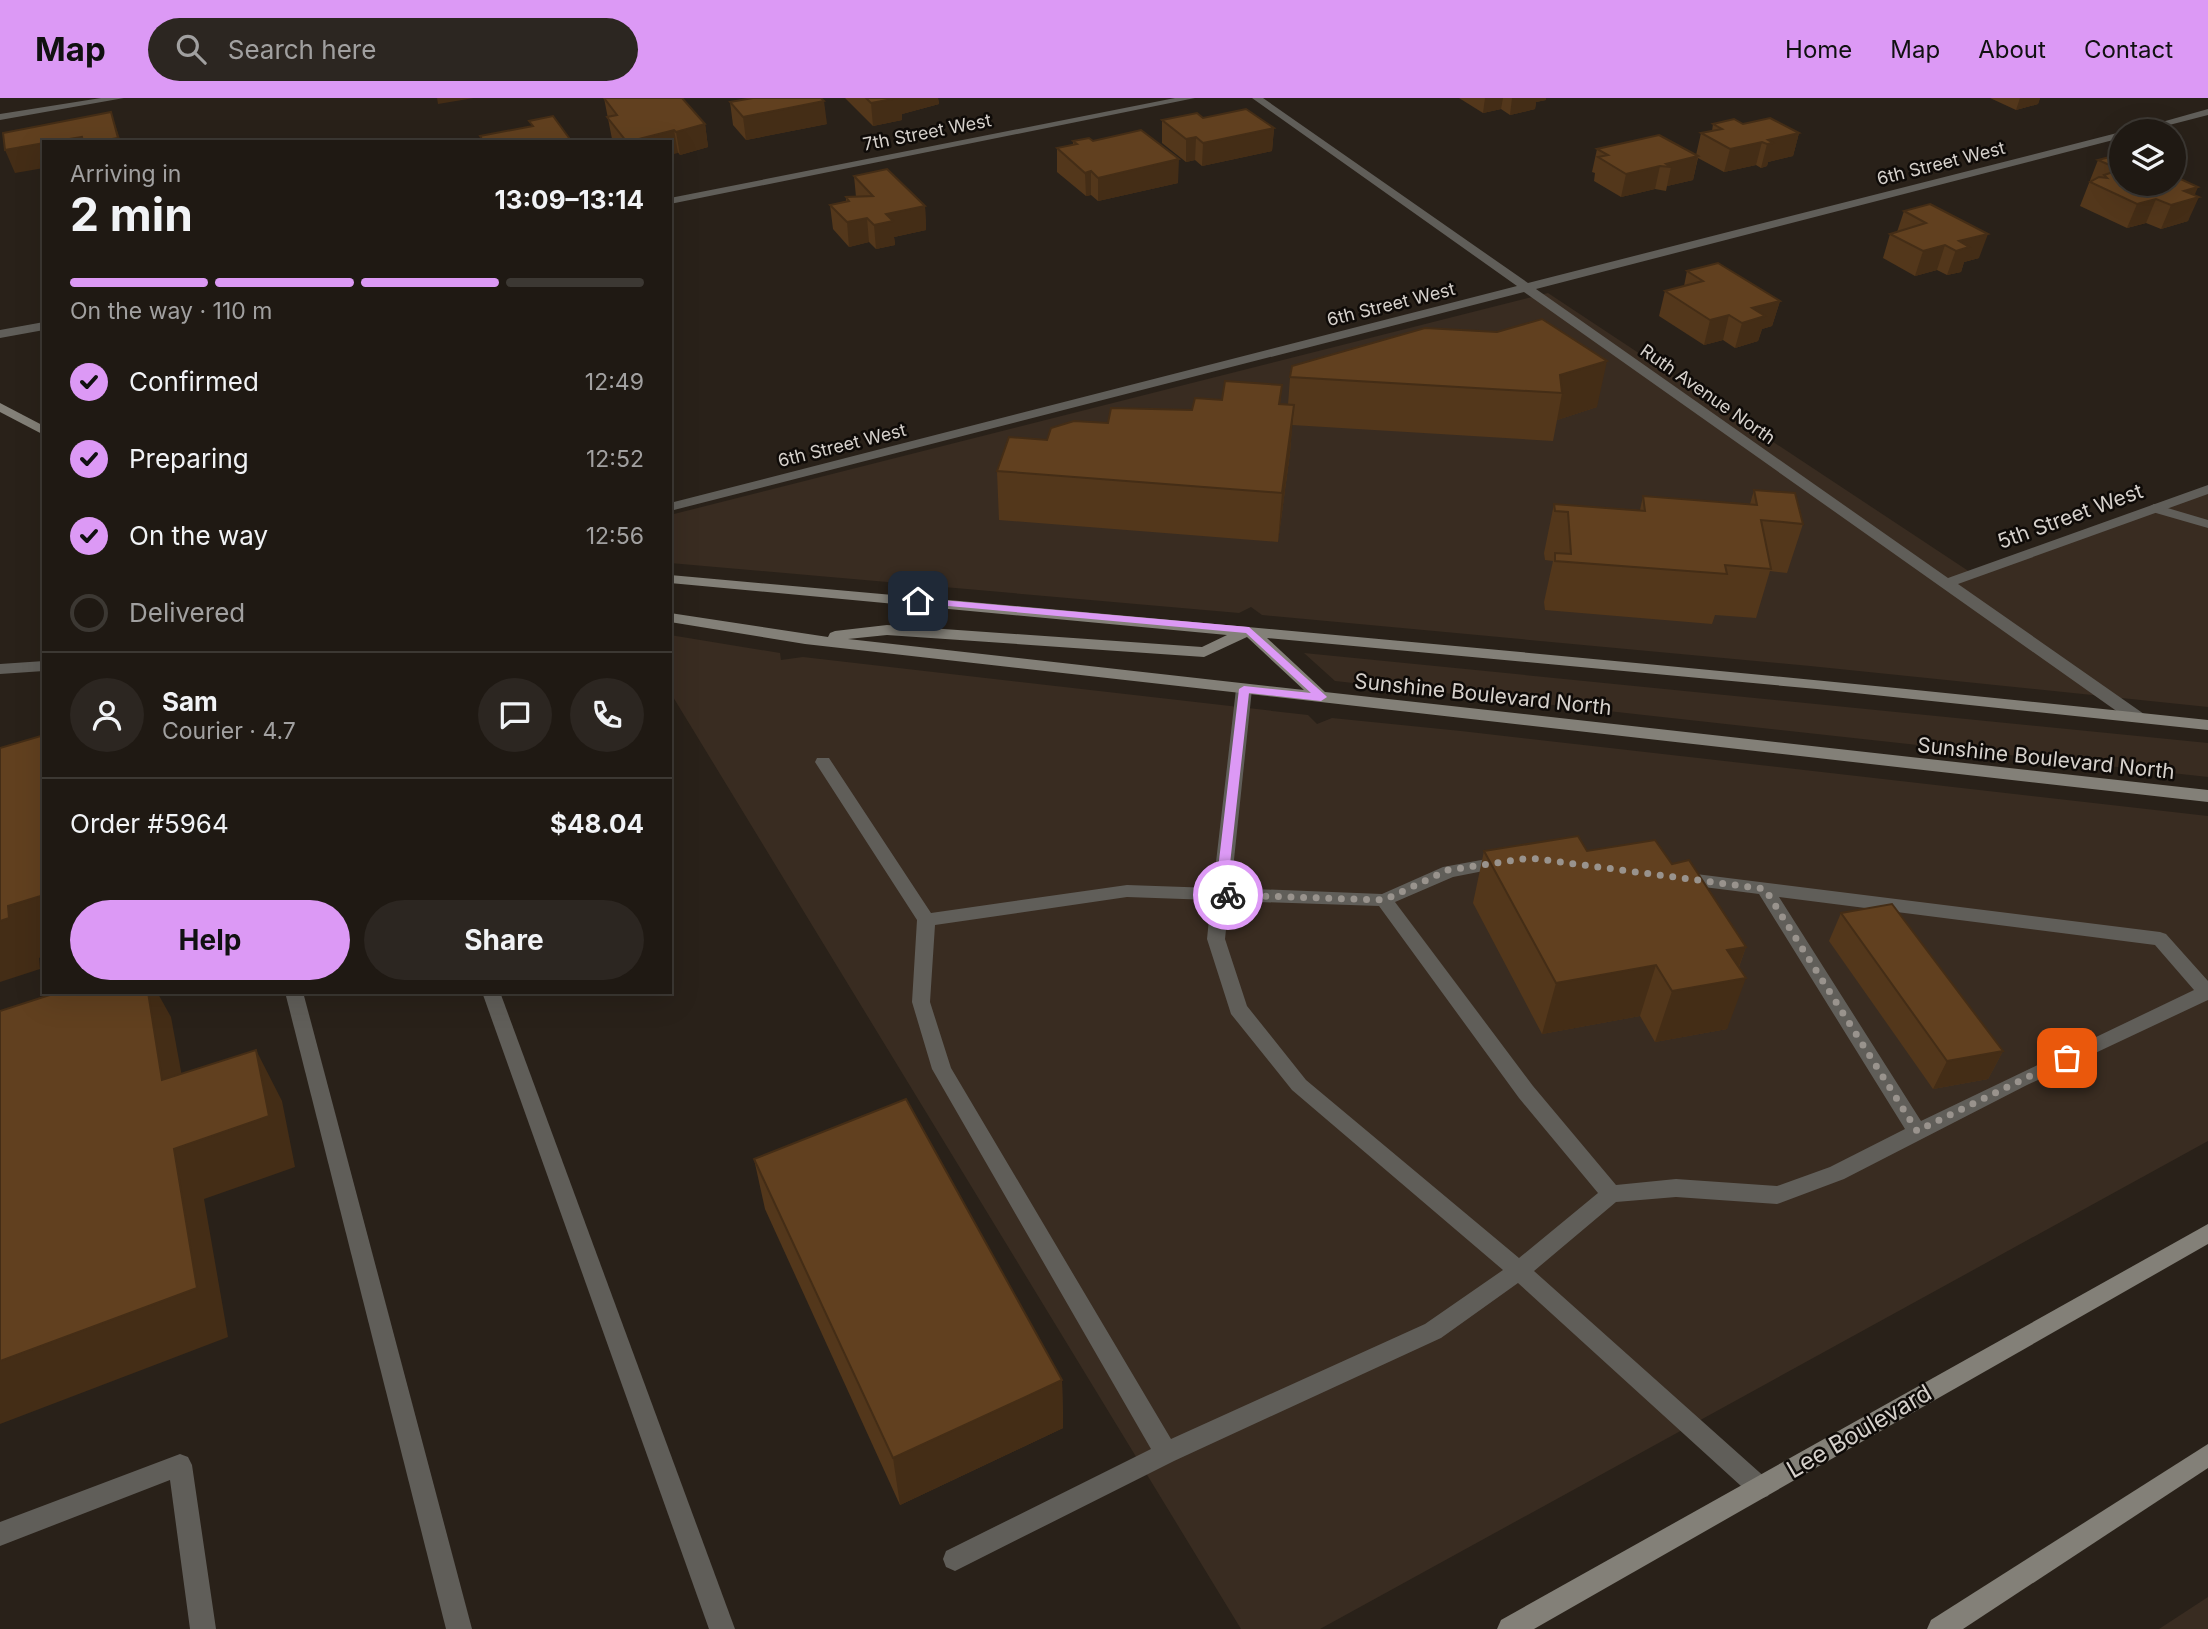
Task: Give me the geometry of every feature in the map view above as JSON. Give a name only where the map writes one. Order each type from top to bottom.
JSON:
[{"type":"street","points":[[0,117],[119,98]]},
{"type":"street","name":"7th Street West","points":[[672,201],[1190,98]]},
{"type":"street","name":"Ruth Avenue North","points":[[1257,98],[2138,718]]},
{"type":"street","points":[[2184,119],[2208,113]]},
{"type":"street","name":"6th Street West","points":[[672,506],[2109,138]]},
{"type":"street","points":[[0,334],[42,326]]},
{"type":"street","points":[[0,407],[42,430]]},
{"type":"street","name":"5th Street West","points":[[1947,583],[2208,489]]},
{"type":"street","points":[[2154,508],[2208,524]]},
{"type":"street","name":"Sunshine Boulevard North","points":[[672,579],[1249,630],[2208,725]]},
{"type":"street","name":"Sunshine Boulevard North","points":[[672,617],[805,639],[2208,796]]},
{"type":"street","points":[[805,639],[887,630],[1204,652],[1249,630],[1321,697]]},
{"type":"street","points":[[0,669],[42,666]]},
{"type":"street","points":[[1244,689],[1216,939],[1238,1009],[1299,1085],[1518,1271],[1760,1488]]},
{"type":"street","points":[[823,762],[926,920],[920,1002],[942,1069],[1166,1453]]},
{"type":"street","points":[[926,920],[1127,891],[1384,900],[1448,870],[1517,860]]},
{"type":"street","points":[[955,1559],[1166,1453],[1433,1331],[1518,1271],[1611,1194],[1676,1188],[1777,1195],[1837,1173],[1917,1131],[2207,992],[2160,939],[1654,874]]},
{"type":"street","points":[[1765,889],[1917,1131]]},
{"type":"street","points":[[1384,900],[1526,1092],[1611,1194]]},
{"type":"street","points":[[295,994],[459,1629]]},
{"type":"street","points":[[492,994],[722,1629]]},
{"type":"street","name":"Lee Boulevard","points":[[1510,1629],[2208,1233]]},
{"type":"street","points":[[1940,1629],[2208,1455]]},
{"type":"street","points":[[0,1534],[180,1465],[202,1629]]},
{"type":"shaded area","points":[[1548,293],[1973,574],[2208,490],[2208,707],[1810,666],[1262,615],[1251,607],[1239,613],[672,563],[672,514]]},
{"type":"shaded area","points":[[672,635],[780,653],[781,660],[803,657],[1308,715],[1317,724],[1332,718],[1461,731],[2208,816],[2208,1141],[1320,1629],[1241,1629],[672,695]]},
{"type":"shaded area","points":[[1304,653],[2208,743],[2208,777],[1335,681]]},
{"type":"shaded area","points":[[2208,1597],[2208,1629],[2159,1629]]},
{"type":"building","points":[[604,98],[682,98],[705,124],[676,132],[674,130],[625,140],[607,117],[617,115]]},
{"type":"building","points":[[753,98],[821,98],[824,101],[743,117],[730,102]]},
{"type":"building","points":[[866,98],[898,98],[871,103]]},
{"type":"building","points":[[1246,109],[1274,128],[1203,143],[1196,137],[1186,139],[1162,120],[1197,113],[1203,118]]},
{"type":"building","points":[[111,112],[118,138],[42,140],[42,143],[5,150],[3,133]]},
{"type":"building","points":[[553,116],[571,140],[483,140],[480,136],[533,126],[529,121]]},
{"type":"building","points":[[1770,118],[1799,133],[1768,140],[1773,143],[1762,142],[1730,149],[1701,133],[1722,129],[1713,124],[1734,119],[1743,124]]},
{"type":"building","points":[[1141,130],[1179,159],[1098,178],[1091,171],[1085,173],[1057,148],[1077,144],[1073,141],[1089,138],[1093,141]]},
{"type":"building","points":[[1659,135],[1698,156],[1666,164],[1671,167],[1660,166],[1626,174],[1598,157],[1608,155],[1597,149]]},
{"type":"building","points":[[2109,157],[2109,165],[2098,160]]},
{"type":"building","points":[[887,169],[925,206],[886,214],[893,221],[874,225],[867,218],[847,222],[830,205],[849,201],[846,197],[873,196],[854,176]]},
{"type":"building","points":[[2109,173],[2109,191],[2090,182],[2099,177],[2107,178],[2104,175]]},
{"type":"building","points":[[2186,182],[2198,187],[2186,190]]},
{"type":"building","points":[[2186,192],[2199,197],[2171,205],[2156,199],[2137,204],[2120,196],[2186,196]]},
{"type":"building","points":[[1930,204],[1988,234],[1959,241],[1969,247],[1956,251],[1945,245],[1923,251],[1890,234],[1926,223],[1904,211]]},
{"type":"building","points":[[1718,263],[1780,301],[1752,308],[1765,316],[1742,323],[1729,315],[1710,320],[1665,291],[1703,281],[1687,271]]},
{"type":"building","points":[[1542,319],[1607,361],[1560,375],[1562,393],[1290,377],[1292,366],[1425,328],[1497,332]]},
{"type":"building","points":[[1225,381],[1282,385],[1279,404],[1294,405],[1282,493],[997,471],[1009,437],[1047,440],[1051,428],[1074,421],[1108,423],[1111,408],[1192,410],[1195,398],[1222,400]]},
{"type":"building","points":[[1754,490],[1795,493],[1803,524],[1761,520],[1771,569],[1725,565],[1727,574],[1555,561],[1555,553],[1571,554],[1568,512],[1555,511],[1554,504],[1645,511],[1643,496],[1757,505]]},
{"type":"building","points":[[42,736],[42,896],[8,906],[9,918],[0,921],[0,748]]},
{"type":"building","points":[[1578,836],[1587,851],[1655,840],[1672,864],[1689,860],[1746,947],[1727,950],[1746,978],[1672,991],[1656,965],[1556,983],[1484,851]]},
{"type":"building","points":[[1892,904],[2003,1051],[1947,1061],[1841,913]]},
{"type":"building","points":[[53,994],[148,994],[162,1080],[256,1050],[269,1116],[174,1149],[197,1288],[0,1361],[0,1011]]},
{"type":"building","points":[[906,1099],[1062,1380],[893,1458],[754,1159]]},
{"type":"way so far","points":[[1228,895],[1384,900],[1448,870],[1530,858],[1765,889],[1917,1131],[2067,1058]]},
{"type":"route","points":[[918,601],[1249,630],[1321,697],[1244,689],[1221,895],[1228,895]]}]
